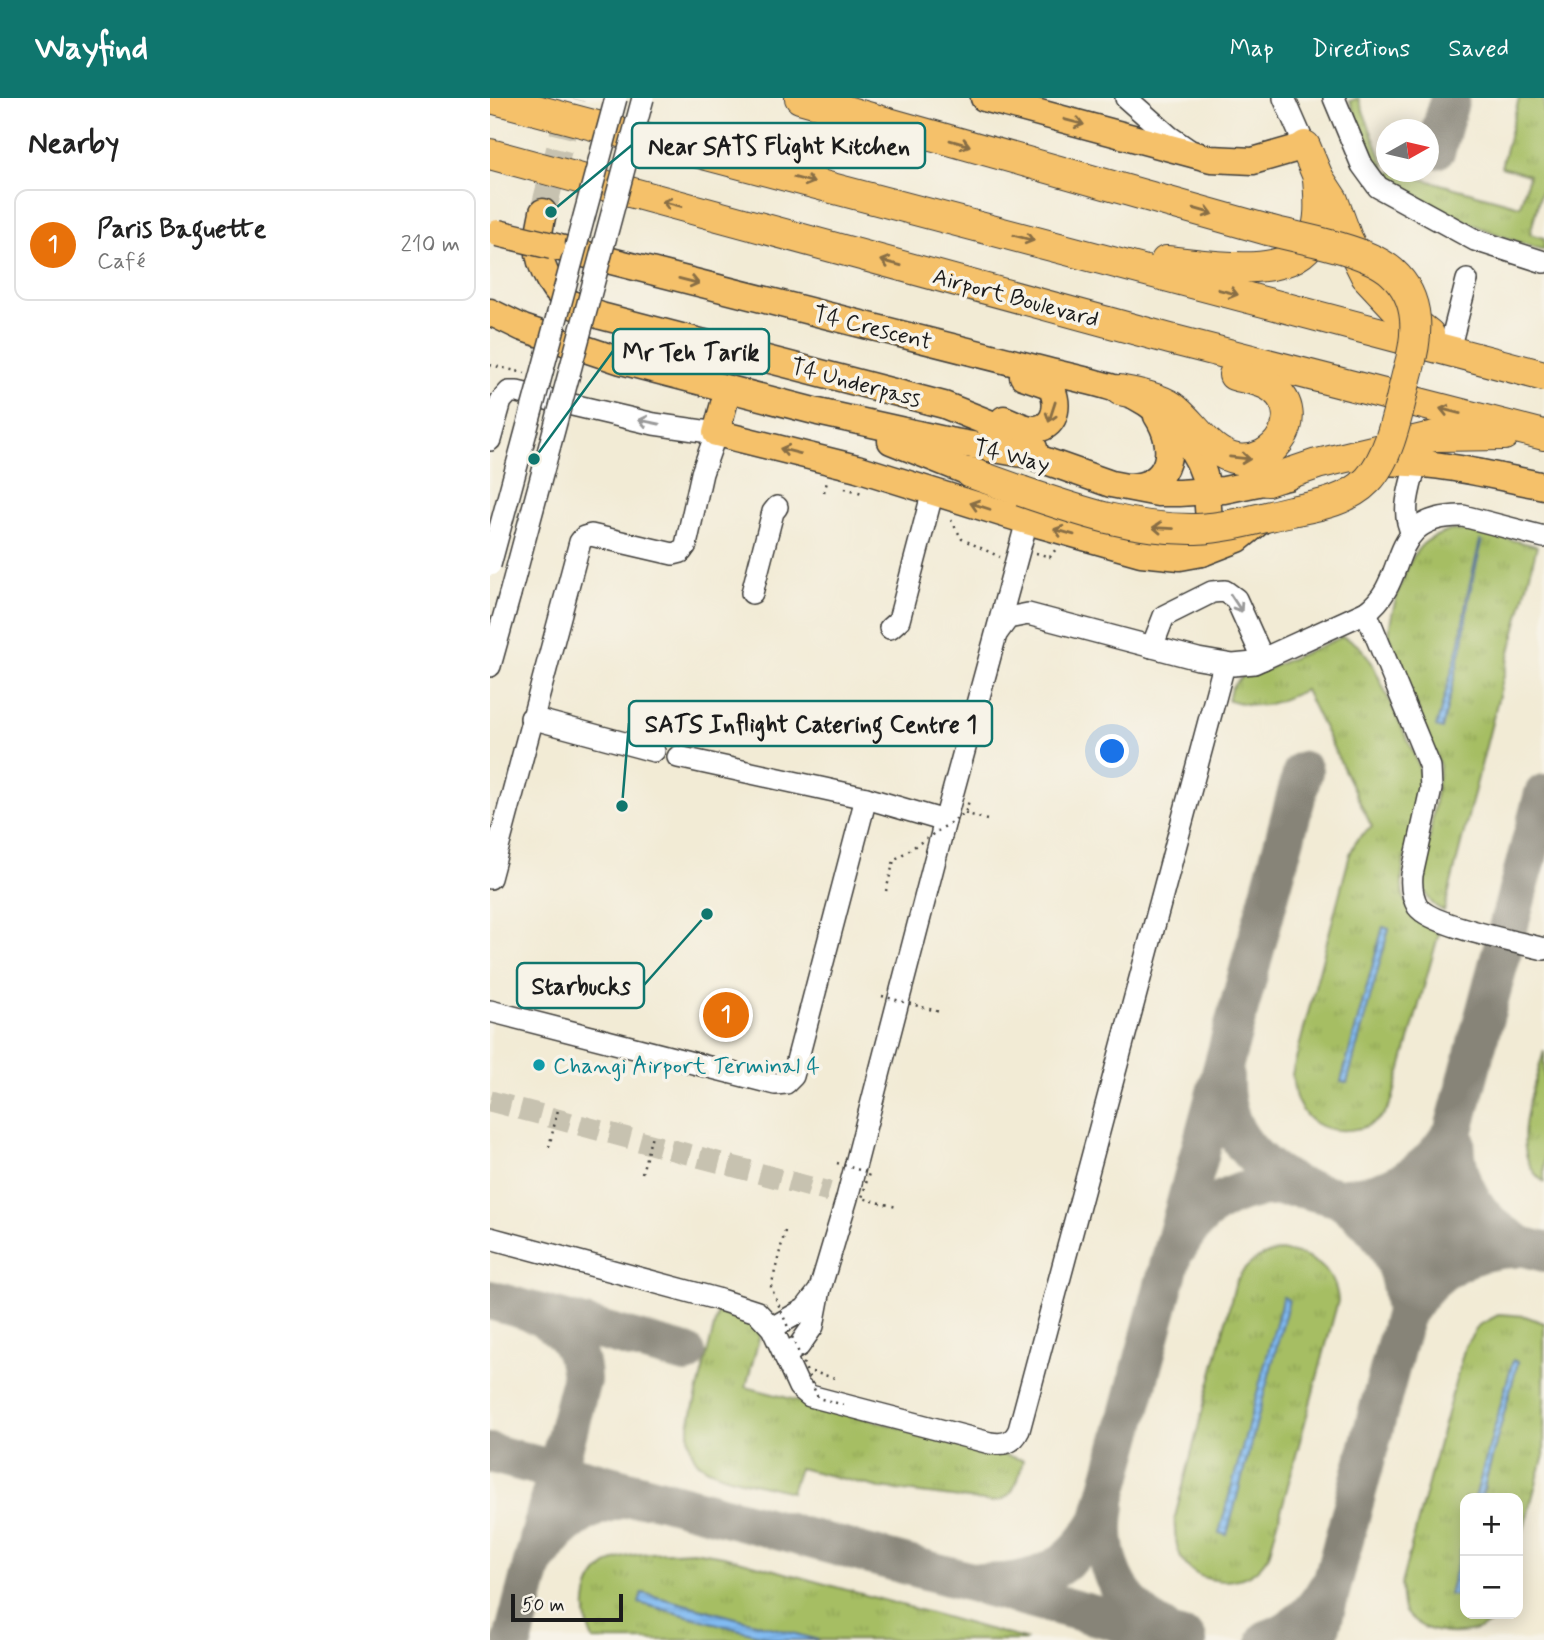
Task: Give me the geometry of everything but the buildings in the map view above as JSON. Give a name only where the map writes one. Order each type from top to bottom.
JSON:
[{"type":"highway","points":[[491,98],[1544,376]]},
{"type":"highway","points":[[800,98],[1368,257],[1395,274],[1411,300],[1417,331],[1388,446],[1380,464],[1368,480],[1343,497],[1240,523],[1199,528],[1159,528],[1111,521],[971,473]]},
{"type":"highway","points":[[1305,146],[1318,177],[1333,200],[1347,239],[1366,276],[1395,307],[1448,350]]},
{"type":"highway","name":"Airport Boulevard","points":[[490,154],[1170,339],[1542,434]]},
{"type":"highway","points":[[1091,256],[1246,267],[1269,267],[1285,263],[1307,247],[1314,237],[1320,207],[1318,177]]},
{"type":"highway","points":[[1121,390],[1166,403],[1226,456],[1248,460],[1268,453],[1276,446],[1283,438],[1287,417],[1282,398],[1277,391],[1262,383],[1224,372],[1170,339]]},
{"type":"highway","points":[[1267,481],[1317,464],[1435,436],[1542,434]]},
{"type":"main road","points":[[984,98],[1224,161],[1253,161],[1305,146]]},
{"type":"main road","name":"T4 Underpass","points":[[543,212],[538,247],[541,261],[553,286],[574,306],[601,316],[944,405],[1013,435],[1068,470]]},
{"type":"main road","name":"T4 Crescent","points":[[494,232],[1121,390],[1147,404],[1165,418],[1191,447],[1205,476],[1207,491],[1210,538],[1202,553]]},
{"type":"main road","points":[[490,300],[566,342]]},
{"type":"main road","name":"T4 Way","points":[[490,312],[523,328],[621,361],[818,412],[949,441],[1028,454],[1111,484],[1158,493],[1224,490],[1330,469],[1376,463],[1416,463],[1446,467],[1544,486]]},
{"type":"main road","points":[[490,332],[621,361]]},
{"type":"main road","points":[[921,340],[1007,372],[1044,382],[1052,389],[1056,405],[1054,416],[1048,424],[1033,429],[1004,419],[944,405]]},
{"type":"main road","points":[[728,389],[716,433],[857,468],[1141,553],[1180,557],[1202,553],[1238,539],[1255,527],[1299,484],[1330,469]]},
{"type":"main road","points":[[1128,487],[1155,481],[1167,462],[1168,441],[1159,419],[1147,404]]},
{"type":"main road","points":[[818,412],[971,473]]},
{"type":"main road","points":[[857,468],[971,473]]},
{"type":"lane","points":[[490,565],[616,98]]},
{"type":"lane","points":[[490,666],[643,98]]},
{"type":"lane","points":[[1126,98],[1170,137],[1199,156]]},
{"type":"lane","points":[[1284,98],[1305,146]]},
{"type":"lane","points":[[1334,98],[1362,165],[1378,187],[1475,240],[1544,262]]},
{"type":"lane","points":[[1448,350],[1467,280]]},
{"type":"lane","points":[[490,440],[500,401],[509,392],[654,424],[716,433],[702,473],[686,545],[681,552],[673,554],[591,535],[580,542],[490,878]]},
{"type":"lane","points":[[1412,533],[1407,522],[1406,508],[1416,463]]},
{"type":"lane","points":[[890,628],[899,620],[933,491]]},
{"type":"lane","points":[[752,593],[769,525],[777,507]]},
{"type":"lane","points":[[996,635],[1001,624],[1008,618],[1028,614],[1224,665],[1243,665],[1263,659],[1366,612],[1388,589],[1402,547],[1412,533],[1428,522],[1450,516],[1463,516],[1544,537]]},
{"type":"lane","points":[[784,1355],[799,1346],[810,1334],[816,1316],[838,1195],[1027,521]]},
{"type":"lane","points":[[1152,647],[1159,623],[1164,616],[1219,590],[1236,599],[1263,659]]},
{"type":"lane","points":[[1366,612],[1430,766],[1431,789],[1412,874],[1411,888],[1419,909],[1439,921],[1544,949]]},
{"type":"lane","points":[[490,1238],[745,1307],[762,1317],[772,1328],[799,1387],[810,1396],[990,1443],[1005,1444],[1016,1437],[1224,665]]},
{"type":"lane","points":[[531,718],[653,751]]},
{"type":"lane","points":[[678,757],[866,799],[945,821]]},
{"type":"lane","points":[[490,1012],[775,1084],[786,1083],[793,1076],[866,799]]},
{"type":"lane","points":[[772,1328],[805,1310],[820,1289]]},
{"type":"path","points":[[874,136],[890,138]]},
{"type":"path","points":[[871,148],[893,153],[894,148]]},
{"type":"path","points":[[824,492],[827,482]]},
{"type":"path","points":[[886,891],[894,860],[965,813],[970,798]]},
{"type":"path","points":[[965,813],[990,821]]},
{"type":"path","points":[[882,996],[940,1012]]},
{"type":"path","points":[[549,1147],[558,1110]]},
{"type":"path","points":[[642,1173],[652,1135]]},
{"type":"path","points":[[837,1163],[869,1173],[862,1198],[896,1207]]},
{"type":"path","points":[[785,1231],[771,1287],[818,1398],[848,1406]]},
{"type":"path","points":[[806,1370],[839,1379]]},
{"type":"green space","points":[[1358,98],[1376,144],[1376,163],[1364,140],[1350,101]]},
{"type":"green space","points":[[1519,98],[1544,98],[1544,180],[1530,234],[1544,238],[1544,250],[1503,237],[1452,215],[1395,182],[1433,182],[1520,206],[1529,175],[1501,167]]},
{"type":"green space","points":[[1452,530],[1478,532],[1537,546],[1444,911],[1430,900],[1423,883],[1440,766],[1389,635],[1396,600],[1417,551],[1433,537]],"holes":[[[1481,541],[1463,642],[1460,642],[1467,596]]]},
{"type":"green space","points":[[1342,637],[1352,641],[1372,663],[1420,772],[1420,793],[1404,860],[1402,881],[1405,901],[1417,919],[1439,933],[1392,1101],[1377,1121],[1360,1128],[1332,1129],[1312,1121],[1297,1101],[1292,1074],[1350,854],[1357,839],[1372,827],[1305,690],[1268,704],[1252,705],[1228,700],[1231,688],[1241,677],[1260,672]],"holes":[[[1383,927],[1388,929],[1347,1083],[1341,1082]]]},
{"type":"green space","points":[[1544,1051],[1544,1182],[1532,1170],[1526,1155],[1524,1138],[1529,1102]]},
{"type":"green space","points":[[1280,1251],[1301,1255],[1320,1265],[1332,1280],[1338,1301],[1269,1555],[1259,1568],[1247,1576],[1229,1581],[1209,1579],[1192,1571],[1182,1559],[1176,1542],[1175,1517],[1236,1281],[1254,1261]]},
{"type":"green space","points":[[718,1311],[751,1322],[761,1331],[746,1387],[1023,1460],[1018,1480],[1011,1493],[1002,1500],[992,1502],[880,1488],[799,1468],[791,1492],[728,1477],[705,1467],[693,1454],[689,1425]]},
{"type":"green space","points":[[1500,1314],[1525,1316],[1544,1323],[1544,1455],[1523,1532],[1523,1493],[1482,1493],[1518,1362],[1513,1360],[1476,1493],[1460,1493],[1460,1553],[1449,1594],[1455,1595],[1460,1576],[1460,1619],[1496,1619],[1480,1629],[1467,1632],[1439,1632],[1425,1628],[1405,1612],[1401,1584],[1465,1346],[1479,1325]]},
{"type":"green space","points":[[693,1551],[724,1556],[1028,1640],[818,1640],[642,1593],[640,1603],[778,1640],[593,1640],[586,1617],[587,1594],[597,1574],[605,1566],[634,1555]]},
{"type":"water","points":[[1480,541],[1482,542],[1469,597],[1463,642],[1442,729],[1436,727],[1460,642]]},
{"type":"water","points":[[1383,927],[1389,929],[1347,1083],[1341,1082]]},
{"type":"water","points":[[1283,1297],[1289,1300],[1227,1535],[1219,1533]]},
{"type":"water","points":[[1513,1360],[1518,1362],[1482,1493],[1476,1493]]},
{"type":"water","points":[[1460,1553],[1460,1576],[1455,1596],[1449,1594]]},
{"type":"water","points":[[642,1593],[818,1640],[778,1640],[639,1603]]},
{"type":"taxiway","points":[[1439,138],[1450,98]]},
{"type":"taxiway","points":[[976,1583],[1016,1582],[1050,1571],[1078,1550],[1101,1518],[1303,771]]},
{"type":"taxiway","points":[[1317,1640],[1544,794]]},
{"type":"taxiway","points":[[1224,1078],[1229,1115],[1244,1145],[1269,1169],[1301,1188]]},
{"type":"taxiway","points":[[1346,1197],[1378,1192],[1405,1181],[1428,1163],[1448,1139]]},
{"type":"taxiway","points":[[1455,1140],[1459,1171],[1471,1199],[1489,1223],[1514,1241]]},
{"type":"taxiway","points":[[1179,1245],[1202,1215],[1216,1204],[1247,1191],[1282,1187],[1301,1188],[1544,1252]]},
{"type":"taxiway","points":[[1343,1201],[1368,1221],[1387,1246],[1399,1273],[1404,1305]]},
{"type":"taxiway","points":[[1409,1308],[1429,1283],[1453,1264],[1482,1252],[1514,1248]]},
{"type":"taxiway","points":[[490,1300],[686,1354]]},
{"type":"taxiway","points":[[513,1640],[581,1380],[577,1357],[567,1338],[552,1323],[531,1312]]},
{"type":"taxiway","points":[[490,1453],[1187,1640]]},
{"type":"taxiway","points":[[538,1557],[558,1532],[583,1513],[611,1501],[643,1497]]},
{"type":"taxiway","points":[[1106,1505],[1105,1542],[1114,1577],[1133,1607],[1163,1630]]},
{"type":"taxiway","points":[[1267,1640],[1286,1632],[1302,1620],[1316,1606],[1327,1589]]},
{"type":"tunnel","points":[[543,212],[572,98]]},
{"type":"tunnel","points":[[490,1101],[829,1192]]},
{"type":"place","name":"Near SATS Flight Kitchen","points":[[551,212]]},
{"type":"place","name":"Mr Teh Tarik","points":[[534,459]]},
{"type":"place","name":"SATS Inflight Catering Centre 1","points":[[622,806]]},
{"type":"place","name":"Starbucks","points":[[707,914]]},
{"type":"place","name":"Paris Baguette","points":[[726,1015]]},
{"type":"place","name":"Changi Airport Terminal 4","points":[[539,1065]]}]
